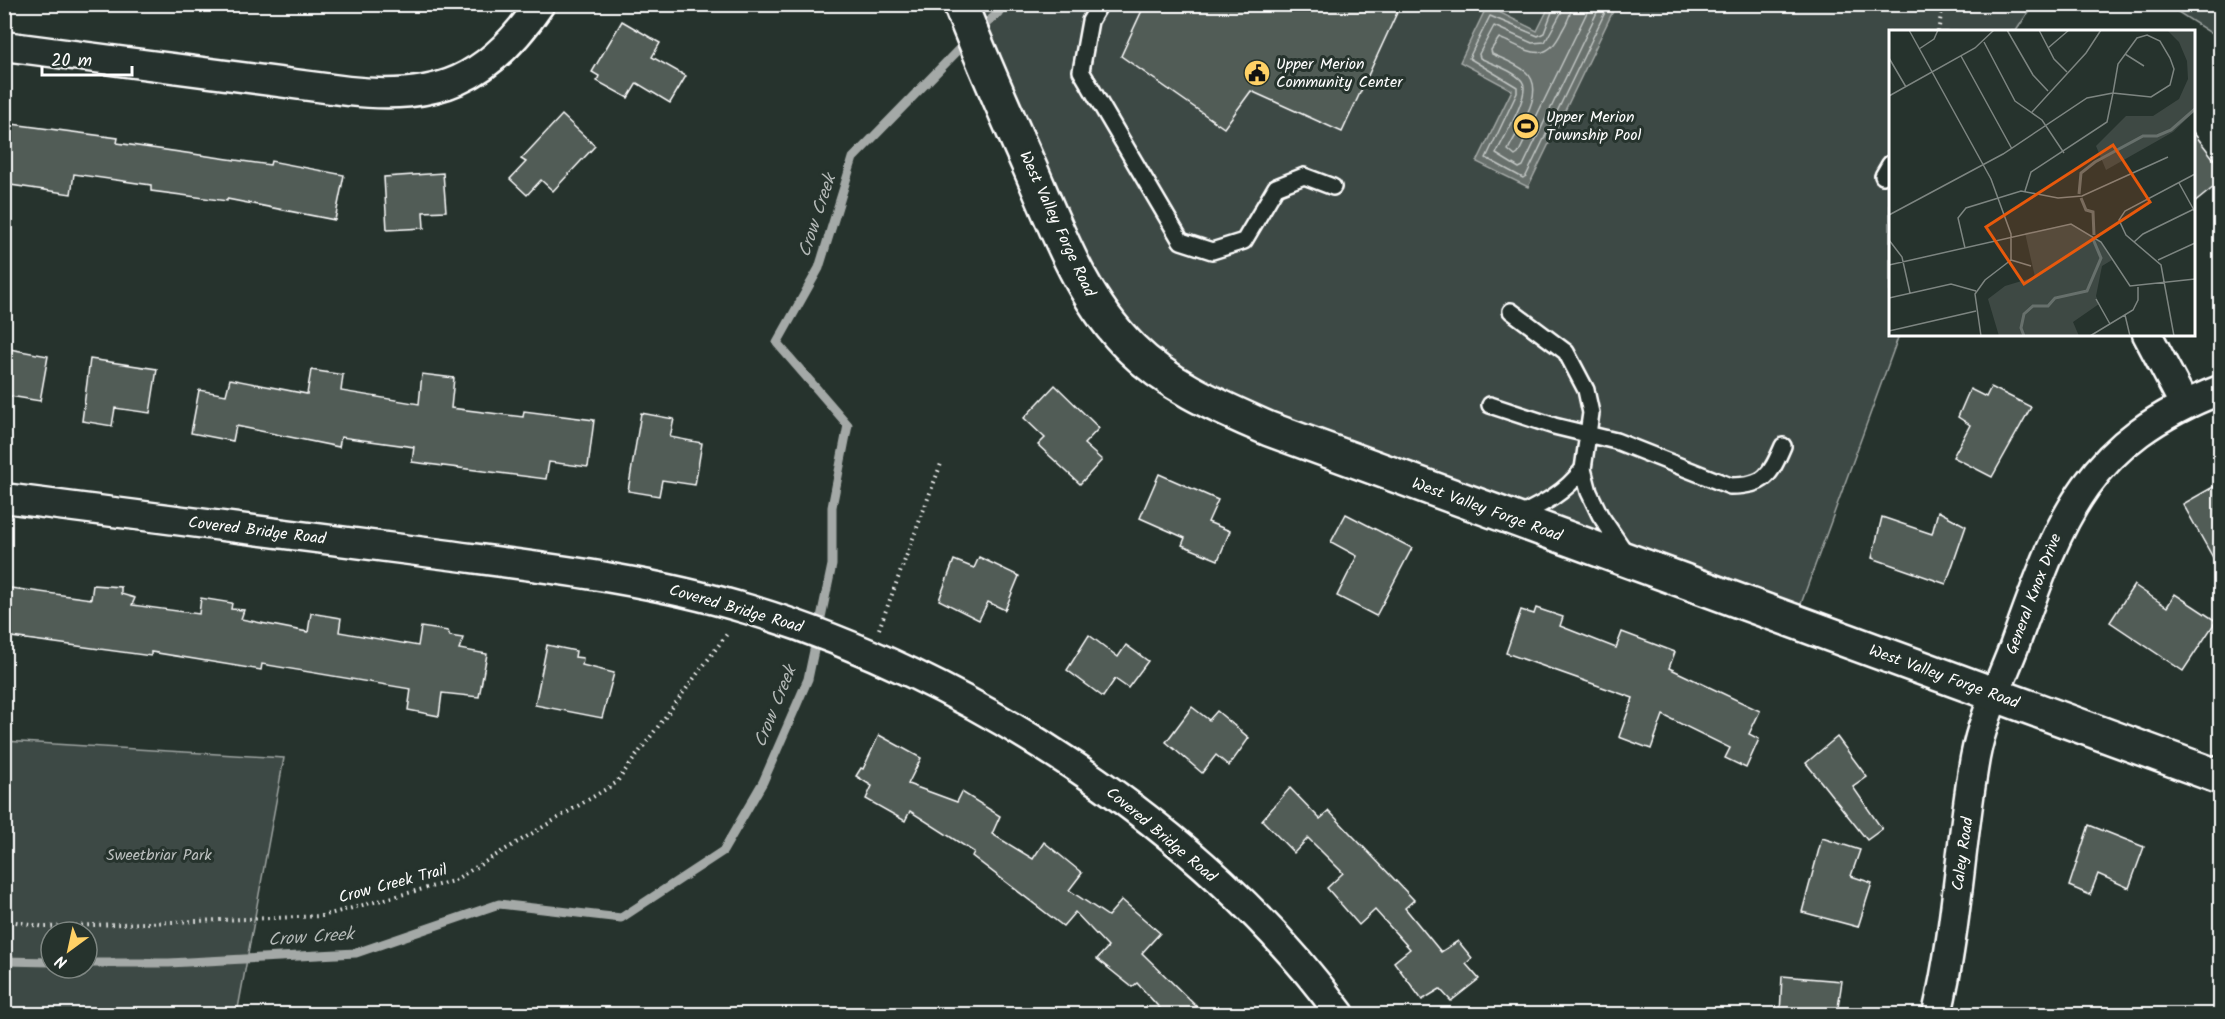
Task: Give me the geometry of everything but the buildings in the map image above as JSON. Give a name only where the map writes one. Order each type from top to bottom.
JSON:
[{"type":"main road","name":"West Valley Forge Road","points":[[961,7],[1083,285],[1113,329],[1158,371],[1227,411],[1269,429],[2220,777]]},
{"type":"street","points":[[4,46],[330,89],[403,94],[430,90],[483,68],[512,41],[540,4]]},
{"type":"street","points":[[2148,336],[2184,404]]},
{"type":"street","name":"General Knox Drive","points":[[1995,696],[2050,547],[2068,511],[2090,479],[2117,450],[2150,424],[2184,404],[2220,390]]},
{"type":"street","name":"Covered Bridge Road","points":[[4,498],[582,572],[746,609],[807,629],[870,655],[989,713],[1066,760],[1115,795],[1163,833],[1255,916],[1313,980],[1340,1014]]},
{"type":"street","name":"Caley Road","points":[[1937,1014],[1951,946],[1975,758],[1995,696]]},
{"type":"lane","points":[[1100,4],[1090,21],[1081,71],[1181,241],[1212,251],[1244,241],[1275,187],[1304,176],[1333,187]]},
{"type":"lane","points":[[1511,311],[1566,352],[1586,390],[1591,413],[1583,469],[1597,509],[1634,564]]},
{"type":"lane","points":[[1490,405],[1554,426],[1616,441],[1730,486],[1747,486],[1760,482],[1772,471],[1783,446]]},
{"type":"lane","points":[[1512,519],[1556,497],[1583,469]]},
{"type":"path","points":[[1938,30],[1943,4]]},
{"type":"path","points":[[870,655],[942,461]]},
{"type":"path","name":"Crow Creek Trail","points":[[4,920],[45,927],[322,916],[453,881],[616,783],[746,609]]},
{"type":"green space","points":[[960,5],[2038,5],[2031,8],[2017,30],[1889,30],[1889,336],[1899,336],[1794,623],[1512,519],[1133,351]]},
{"type":"green space","points":[[2167,5],[2220,5],[2220,39]]},
{"type":"green space","name":"Sweetbriar Park","points":[[4,741],[284,758],[237,1014],[5,1014]]},
{"type":"water","name":"Upper Merion Township Pool","points":[[1550,5],[1616,5],[1528,187],[1477,162],[1512,90],[1460,62],[1487,6],[1537,31]]},
{"type":"waterway","name":"Crow Creek","points":[[978,31],[998,13],[1003,4]]},
{"type":"waterway","name":"Crow Creek","points":[[99,963],[169,963],[356,953],[499,904],[621,918],[723,851],[763,782],[808,679],[832,565],[832,507],[848,425],[777,343],[819,268],[853,158],[968,40]]},
{"type":"waterway","name":"Crow Creek","points":[[4,961],[39,962]]},
{"type":"place","name":"Upper Merion Community Center","points":[[1257,73]]},
{"type":"place","name":"Upper Merion Township Pool","points":[[1526,126]]}]
